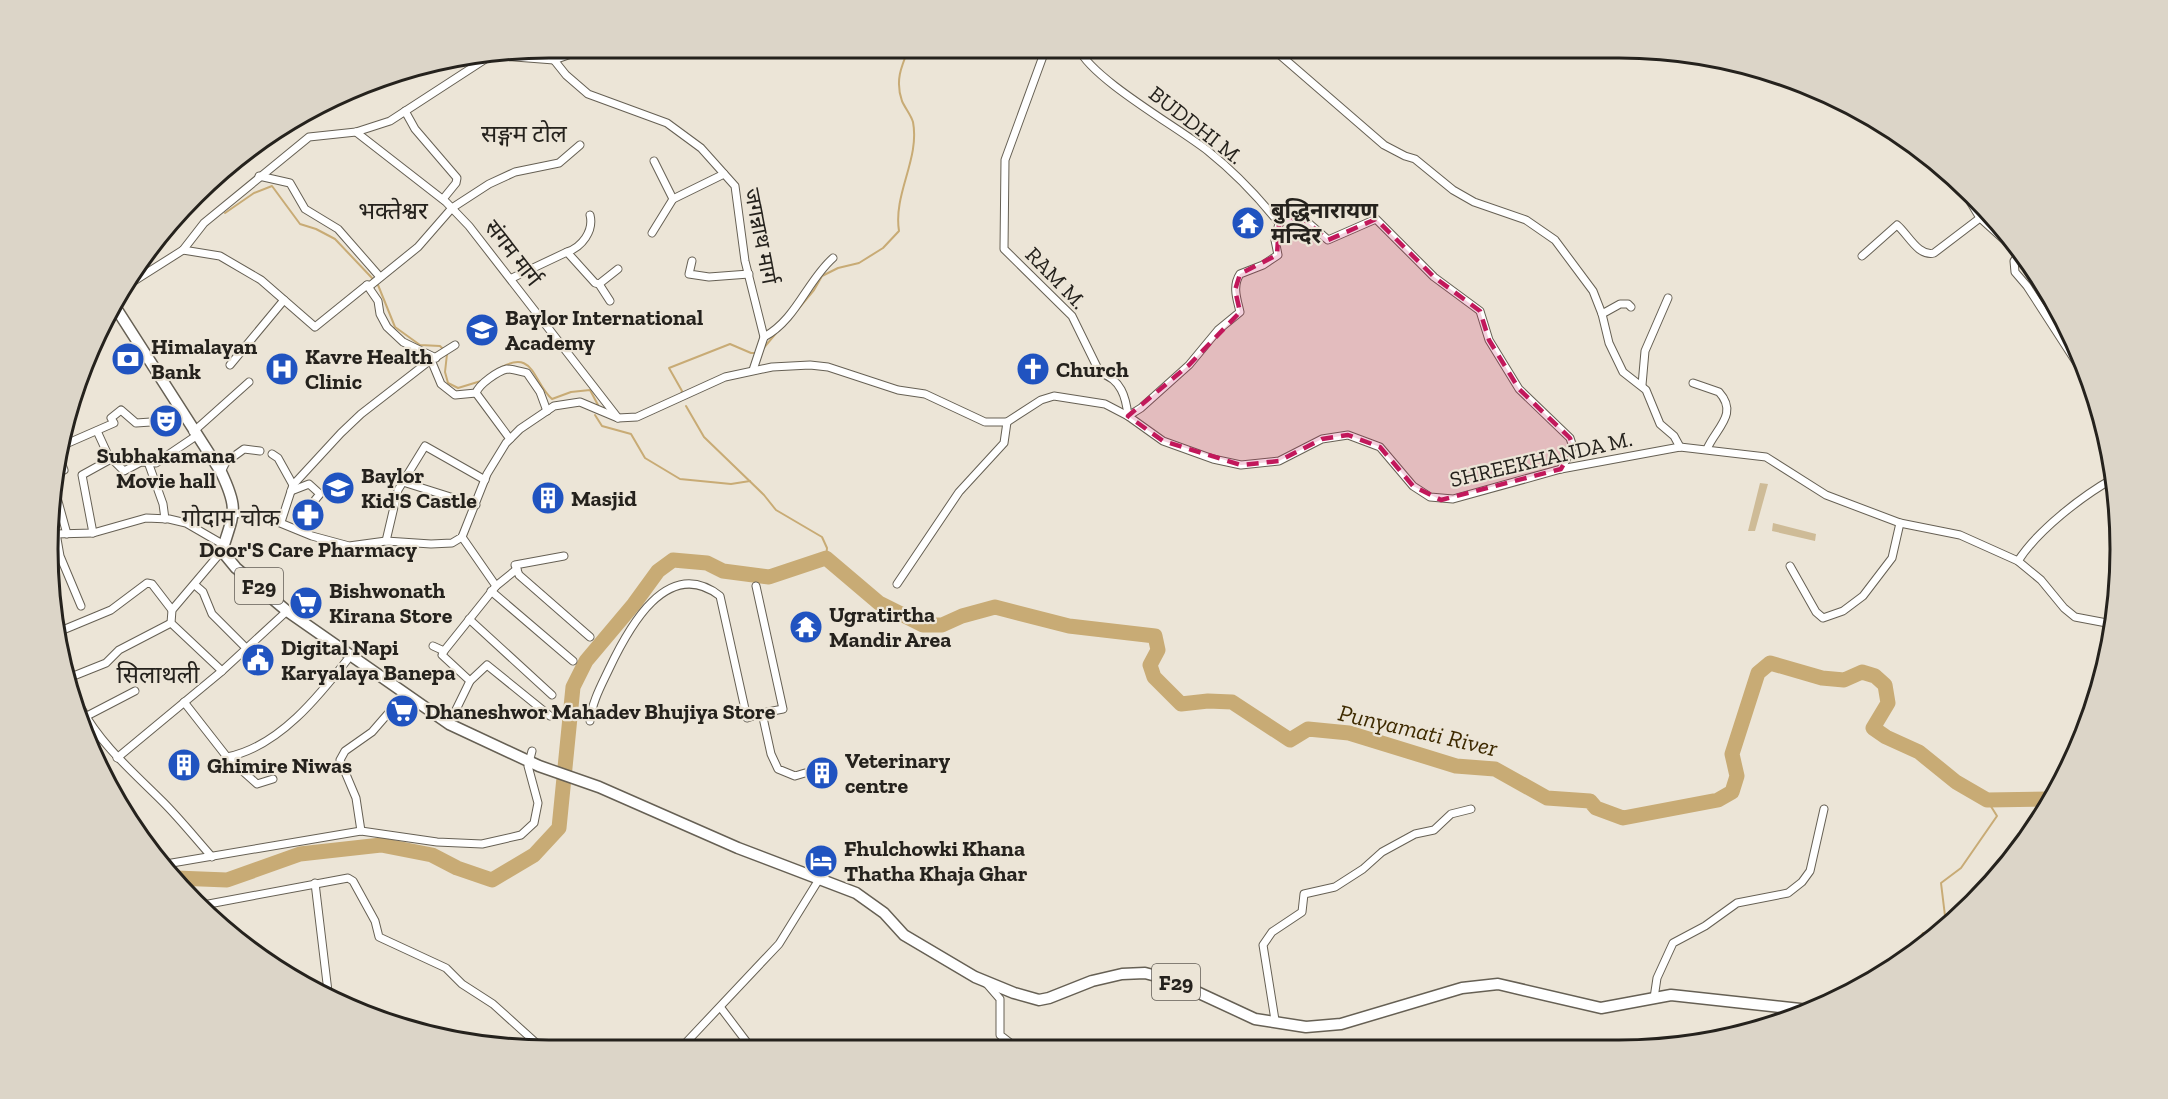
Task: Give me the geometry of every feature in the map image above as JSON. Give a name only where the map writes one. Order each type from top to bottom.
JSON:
[{"type":"main road","points":[[119,313],[220,472],[232,497],[234,513]]},
{"type":"main road","name":"F29","points":[[234,513],[223,548],[236,568],[287,610],[449,724],[818,880],[856,893],[884,914],[904,935],[986,982],[1039,999],[1092,981],[1122,974],[1145,973],[1171,980],[1256,1019],[1275,1020],[1306,1027],[1341,1024],[1462,988],[1498,984],[1601,1008],[1671,995],[1792,1008]]},
{"type":"street","points":[[538,59],[554,60],[560,58]]},
{"type":"street","name":"RAM M.","points":[[1042,58],[1005,160],[1004,249],[1072,316],[1101,373],[1111,376],[1125,392],[1128,416]]},
{"type":"street","name":"BUDDHI M.","points":[[1083,58],[1102,76],[1179,133],[1206,149],[1279,223]]},
{"type":"street","points":[[1283,58],[1384,145],[1415,159],[1453,190],[1474,202],[1526,220],[1542,230],[1574,263],[1593,291],[1602,314],[1609,343],[1623,372],[1642,385]]},
{"type":"street","name":"जगन्नाथ मार्ग","points":[[554,60],[566,75],[588,94],[667,123],[701,148],[735,186],[749,274],[764,337]]},
{"type":"street","points":[[142,276],[183,250],[204,223],[309,136],[356,132],[390,121],[477,64]]},
{"type":"street","points":[[405,111],[415,129],[457,178],[456,183],[443,199]]},
{"type":"street","name":"संगम मार्ग","points":[[356,132],[452,208],[512,278],[560,346],[618,418]]},
{"type":"street","points":[[183,250],[220,256],[261,280],[315,327],[418,247],[452,208],[489,184],[516,172],[559,163],[579,145]]},
{"type":"street","points":[[654,161],[673,199]]},
{"type":"street","points":[[652,233],[673,199],[724,174]]},
{"type":"street","points":[[259,176],[290,183],[305,209],[338,229],[380,277]]},
{"type":"street","points":[[1128,416],[1141,408],[1189,365],[1218,330],[1240,312],[1235,290],[1237,279],[1240,274],[1263,265],[1278,255],[1275,240],[1279,223],[1298,214],[1328,240],[1376,219],[1434,277],[1480,311],[1489,340],[1519,389],[1570,438],[1573,447],[1561,469]]},
{"type":"street","points":[[512,278],[575,249],[590,230],[590,215]]},
{"type":"street","points":[[1862,256],[1897,225],[1927,254],[1934,253],[1980,218],[1984,221]]},
{"type":"street","points":[[567,252],[594,283],[599,284],[610,301]]},
{"type":"street","points":[[753,368],[764,337],[774,332],[833,258]]},
{"type":"street","points":[[2015,260],[2015,272],[2027,286],[2064,342]]},
{"type":"street","points":[[692,261],[689,274],[709,277],[749,274]]},
{"type":"street","points":[[599,284],[618,269]]},
{"type":"street","points":[[367,285],[378,301],[380,314],[387,327],[403,342],[434,359],[441,384],[455,395],[477,393]]},
{"type":"street","points":[[1668,298],[1645,351],[1642,385],[1660,424],[1674,436],[1680,447]]},
{"type":"street","points":[[230,365],[284,300]]},
{"type":"street","points":[[1602,314],[1620,304],[1628,304],[1631,307]]},
{"type":"street","points":[[281,522],[292,488],[361,414],[455,345]]},
{"type":"street","points":[[234,513],[248,513],[281,522],[312,536],[349,546],[386,541],[444,544],[462,537],[485,480],[510,439],[520,429],[554,406],[580,402],[618,418],[637,417],[725,377],[753,368],[810,365],[828,368],[898,390],[925,394],[985,422],[1007,422],[1004,443],[959,492],[897,584]]},
{"type":"street","points":[[477,393],[478,388],[507,369],[527,373],[540,392],[547,411]]},
{"type":"street","points":[[97,431],[111,459],[124,471],[141,462],[156,463],[195,434],[249,382]]},
{"type":"street","points":[[1693,383],[1719,392],[1727,406],[1728,413],[1724,422],[1707,449]]},
{"type":"street","points":[[477,393],[510,439]]},
{"type":"street","name":"SHREEKHANDA M.","points":[[1007,422],[1041,400],[1054,396],[1105,405],[1128,416],[1163,441],[1214,459],[1241,465],[1279,461],[1322,439],[1348,435],[1380,447],[1413,486],[1430,497],[1441,500],[1453,499],[1561,469],[1680,447],[1766,457],[1826,495],[1900,523],[1960,535],[2018,561],[2041,580],[2075,617],[2104,622]]},
{"type":"street","points":[[71,442],[114,423],[111,418],[122,410],[136,423],[151,422]]},
{"type":"street","points":[[386,541],[394,501],[425,446],[485,480]]},
{"type":"street","points":[[220,472],[226,462],[244,449],[260,451]]},
{"type":"street","points":[[272,454],[279,458],[292,488]]},
{"type":"street","points":[[93,534],[82,475],[111,459]]},
{"type":"street","points":[[148,462],[163,504],[165,519]]},
{"type":"street","points":[[403,482],[476,505]]},
{"type":"street","points":[[292,488],[309,484],[320,494],[315,500]]},
{"type":"street","points":[[2018,561],[2025,550],[2055,522],[2105,487]]},
{"type":"street","points":[[61,511],[67,534]]},
{"type":"street","points":[[59,533],[93,534],[146,518],[165,519],[186,523],[223,548],[195,585],[172,610],[171,623]]},
{"type":"street","points":[[1790,566],[1816,612],[1823,618],[1830,616],[1858,602],[1885,568],[1895,549],[1900,523]]},
{"type":"street","points":[[462,537],[494,588],[573,661]]},
{"type":"street","points":[[58,547],[81,606]]},
{"type":"street","points":[[564,556],[515,565],[519,575],[590,637]]},
{"type":"street","points":[[470,681],[442,655],[494,588],[517,569]]},
{"type":"street","points":[[65,629],[111,609],[147,583],[152,584],[172,610]]},
{"type":"street","points":[[590,721],[592,706],[618,648],[654,598],[671,587],[688,583],[703,585],[720,596],[747,718],[783,709],[756,586]]},
{"type":"street","points":[[195,585],[203,592],[212,614],[246,648]]},
{"type":"street","points":[[117,758],[222,671],[287,610]]},
{"type":"street","points":[[469,619],[552,695]]},
{"type":"street","points":[[171,623],[222,671]]},
{"type":"street","points":[[75,676],[106,663],[118,650],[171,623]]},
{"type":"street","points":[[433,646],[444,651]]},
{"type":"street","points":[[227,757],[250,751],[296,718],[316,700],[351,656]]},
{"type":"street","points":[[449,724],[470,681],[487,665],[550,716]]},
{"type":"street","points":[[87,712],[135,691]]},
{"type":"street","points":[[361,831],[356,798],[340,760],[345,751],[372,732],[405,694]]},
{"type":"street","points":[[184,702],[227,757],[257,784],[273,779]]},
{"type":"street","points":[[762,713],[771,754],[778,769],[795,776],[805,773]]},
{"type":"street","points":[[92,725],[117,758],[164,803],[212,857]]},
{"type":"street","points":[[172,863],[361,831],[437,842],[482,844],[521,835],[534,823],[538,804],[528,766],[534,759]]},
{"type":"street","points":[[1275,1020],[1263,945],[1272,932],[1302,912],[1304,894],[1335,887],[1382,852],[1415,834],[1434,830],[1451,814],[1472,809]]},
{"type":"street","points":[[1654,998],[1657,978],[1673,943],[1692,934],[1740,902],[1788,893],[1802,882],[1810,871],[1824,809]]},
{"type":"street","points":[[210,904],[272,894],[341,878],[353,881],[375,921],[379,937],[446,968],[462,984],[493,1004],[532,1039]]},
{"type":"street","points":[[687,1040],[698,1026],[721,1008],[779,944],[818,880]]},
{"type":"street","points":[[315,883],[328,988]]},
{"type":"street","points":[[986,982],[1000,999],[1000,1035],[1007,1040]]},
{"type":"street","points":[[721,1008],[745,1040]]},
{"type":"highlighted area","points":[[1298,214],[1328,240],[1376,219],[1434,277],[1480,311],[1489,340],[1519,389],[1570,438],[1573,447],[1561,469],[1441,500],[1413,486],[1380,447],[1348,435],[1322,439],[1279,461],[1241,465],[1163,441],[1128,416],[1189,365],[1240,312],[1235,290],[1240,274],[1277,255],[1279,223]]},
{"type":"shaded area","points":[[1760,483],[1768,484],[1755,531],[1748,531]]},
{"type":"shaded area","points":[[1773,523],[1816,534],[1815,541],[1772,531]]},
{"type":"waterway","points":[[784,326],[814,290],[822,276],[838,268],[859,263],[883,248],[899,231],[900,204],[914,136],[913,122],[902,101],[899,87],[901,68],[905,58]]},
{"type":"waterway","points":[[225,213],[254,193],[272,186],[300,224],[335,239],[372,278]]},
{"type":"waterway","points":[[378,285],[395,327],[420,345],[440,346],[443,349]]},
{"type":"waterway","points":[[762,350],[777,332]]},
{"type":"waterway","points":[[681,394],[682,391],[669,368],[730,344],[751,353],[757,353]]},
{"type":"waterway","points":[[447,354],[445,372],[448,383],[458,388],[481,381]]},
{"type":"waterway","points":[[495,371],[508,364],[518,362],[525,364],[552,399],[571,392],[590,390],[598,405]]},
{"type":"waterway","points":[[686,406],[704,437],[764,495],[776,510],[822,537],[827,548],[826,558]]},
{"type":"waterway","points":[[595,415],[602,426],[631,434],[645,458],[680,479],[731,484],[750,481]]},
{"type":"waterway","name":"Punyamati River","points":[[185,878],[227,880],[300,854],[381,845],[432,855],[457,868],[492,880],[534,855],[559,828],[573,687],[586,661],[634,604],[658,571],[673,560],[707,563],[723,571],[769,577],[826,558],[879,603],[923,625],[942,625],[962,616],[995,607],[1069,626],[1155,636],[1158,650],[1150,665],[1154,677],[1181,704],[1208,701],[1232,702],[1290,740],[1308,729],[1349,733],[1456,766],[1495,769],[1547,798],[1590,801],[1596,808],[1623,818],[1718,800],[1732,792],[1737,776],[1732,754],[1758,673],[1770,663],[1822,678],[1844,680],[1862,672],[1875,676],[1885,685],[1888,703],[1873,728],[1886,737],[1919,752],[1956,782],[1987,800],[2041,799]]},
{"type":"waterway","points":[[1945,916],[1941,883],[1961,868],[1997,816],[1987,800]]},
{"type":"waterway","points":[[1921,936],[1924,933]]},
{"type":"place","name":"बुद्धिनारायण मन्दिर","points":[[1248,223]]},
{"type":"place","name":"Baylor International Academy","points":[[482,330]]},
{"type":"place","name":"Himalayan Bank","points":[[128,359]]},
{"type":"place","name":"Kavre Health Clinic","points":[[282,369]]},
{"type":"place","name":"Church","points":[[1033,369]]},
{"type":"place","name":"Subhakamana Movie hall","points":[[166,421]]},
{"type":"place","name":"Baylor Kid'S Castle","points":[[338,488]]},
{"type":"place","name":"Masjid","points":[[548,498]]},
{"type":"place","name":"Door'S Care Pharmacy","points":[[308,515]]},
{"type":"place","name":"Bishwonath Kirana Store","points":[[306,603]]},
{"type":"place","name":"Ugratirtha Mandir Area","points":[[806,627]]},
{"type":"place","name":"Digital Napi Karyalaya Banepa","points":[[258,660]]},
{"type":"place","name":"Dhaneshwor Mahadev Bhujiya Store","points":[[402,711]]},
{"type":"place","name":"Ghimire Niwas","points":[[184,765]]},
{"type":"place","name":"Veterinary centre","points":[[822,773]]},
{"type":"place","name":"Fhulchowki Khana Thatha Khaja Ghar","points":[[821,861]]},
{"type":"district","name":"सङ्गम टोल","points":[[524,133]]},
{"type":"district","name":"भक्तेश्वर","points":[[393,210]]},
{"type":"district","name":"गाेदाम चाेक","points":[[231,517]]},
{"type":"district","name":"सिलाथली","points":[[158,674]]}]
